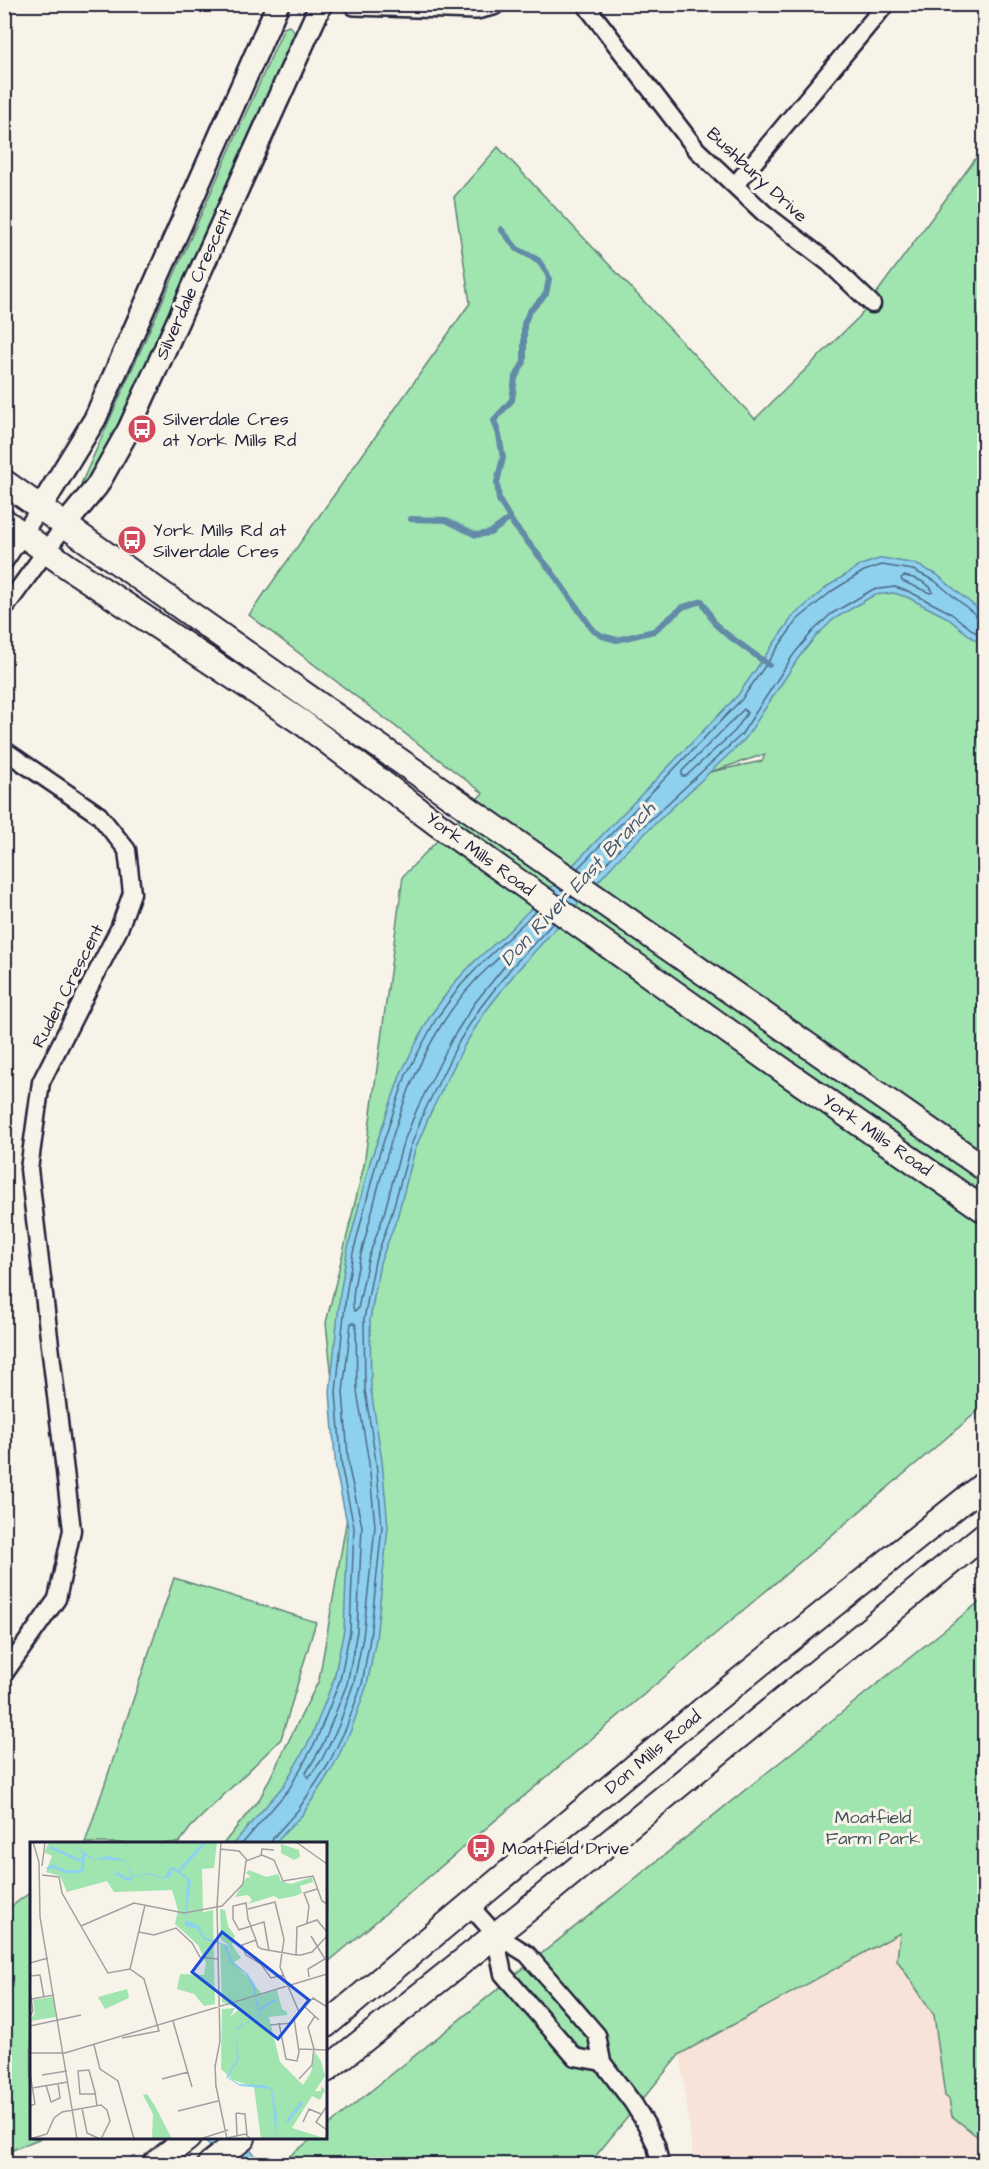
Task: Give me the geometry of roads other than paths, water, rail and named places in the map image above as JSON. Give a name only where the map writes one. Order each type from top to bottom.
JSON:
[{"type":"main road","name":"York Mills Road","points":[[4,482],[910,1119],[984,1168]]},
{"type":"main road","name":"York Mills Road","points":[[4,520],[304,724],[436,823],[801,1083],[984,1210]]},
{"type":"main road","name":"Don Mills Road","points":[[327,2024],[705,1708],[984,1484]]},
{"type":"main road","points":[[327,2069],[984,1535]]},
{"type":"main road","points":[[155,2164],[187,2139]]},
{"type":"main road","points":[[210,2164],[242,2139]]},
{"type":"street","name":"Silverdale Crescent","points":[[41,507],[96,419],[278,4]]},
{"type":"street","name":"Silverdale Crescent","points":[[4,609],[96,486],[129,429],[321,4]]},
{"type":"street","points":[[355,4],[476,8],[493,4]]},
{"type":"street","name":"Bushbury Drive","points":[[585,4],[697,150],[764,213],[849,281],[872,304]]},
{"type":"street","points":[[735,185],[886,4]]},
{"type":"street","points":[[4,562],[41,507]]},
{"type":"street","name":"Ruden Crescent","points":[[4,750],[99,815],[127,850],[132,893],[119,929],[41,1082],[29,1169],[72,1530],[57,1599],[4,1674]]},
{"type":"street","points":[[470,1906],[495,1934],[527,1954],[597,2035],[602,2062],[646,2124],[656,2145],[660,2164]]},
{"type":"street","points":[[495,1934],[503,1974],[575,2057],[602,2062]]},
{"type":"water","name":"Don River East Branch","points":[[882,558],[915,564],[936,574],[984,614],[984,647],[946,617],[907,597],[894,593],[874,595],[834,619],[799,657],[745,739],[624,853],[516,972],[485,1012],[464,1046],[415,1150],[397,1218],[380,1263],[370,1320],[371,1390],[382,1461],[388,1527],[376,1639],[367,1685],[351,1730],[333,1767],[303,1814],[276,1842],[235,1842],[284,1785],[311,1738],[334,1679],[344,1630],[348,1527],[336,1471],[330,1392],[340,1294],[347,1252],[370,1162],[401,1073],[430,1016],[456,981],[508,932],[738,695],[793,616],[828,586],[861,565]]},
{"type":"water","points":[[205,2139],[244,2139],[261,2164],[222,2164]]},
{"type":"waterway","points":[[501,229],[517,249],[538,260],[549,279],[546,294],[529,312],[524,324],[524,362],[515,378],[512,400],[494,420],[503,458],[497,482],[499,500],[514,525],[552,572],[593,630],[602,636],[617,640],[654,631],[683,607],[702,601],[715,624],[769,665]]},
{"type":"waterway","points":[[411,519],[446,520],[476,535],[490,533],[509,519]]},
{"type":"place","name":"Silverdale Cres at York Mills Rd","points":[[142,429]]},
{"type":"place","name":"York Mills Rd at Silverdale Cres","points":[[132,540]]},
{"type":"place","name":"Moatfield Drive","points":[[481,1848]]},
{"type":"park label","name":"Moatfield Farm Park","points":[[873,1827]]}]
